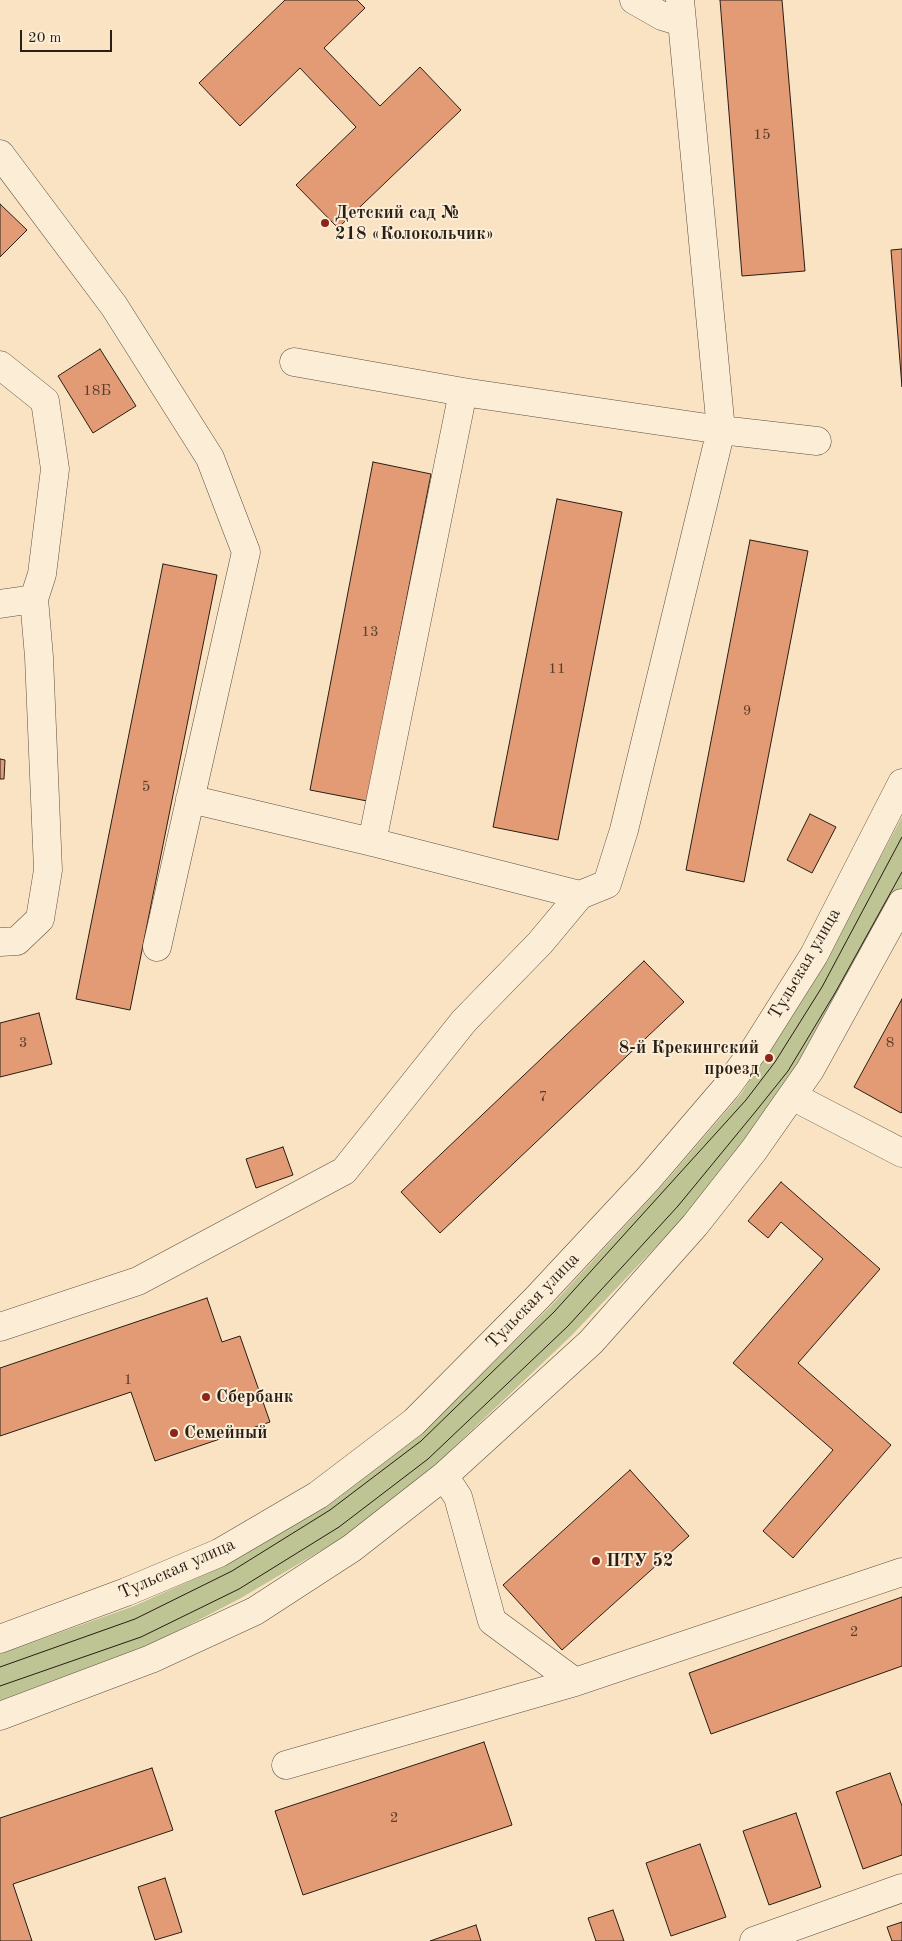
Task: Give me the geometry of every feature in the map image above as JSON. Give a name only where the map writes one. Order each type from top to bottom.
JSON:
[{"type":"street","points":[[0,1327],[138,1281],[344,1171],[464,1020],[540,943],[580,896],[608,884],[624,830],[721,430],[681,11],[662,16],[634,0]]},
{"type":"street","points":[[0,154],[114,306],[210,458],[246,552],[157,947]]},
{"type":"street","points":[[294,362],[463,392],[721,430],[817,441]]},
{"type":"street","points":[[0,365],[45,401],[55,469],[42,574],[34,599],[39,657],[48,870],[40,919],[8,941]]},
{"type":"street","points":[[372,842],[463,392]]},
{"type":"street","points":[[0,604],[34,599]]},
{"type":"street","name":"Тульская улица","points":[[0,1639],[126,1592],[220,1553],[318,1495],[414,1422],[537,1298],[648,1179],[726,1088],[756,1047],[814,955],[902,782]]},
{"type":"street","points":[[190,799],[372,842],[580,896]]},
{"type":"street","points":[[0,1716],[151,1659],[255,1611],[352,1548],[444,1476],[590,1342],[695,1225],[754,1150],[792,1096],[852,997],[902,903]]},
{"type":"street","points":[[792,1096],[902,1153]]},
{"type":"street","points":[[444,1476],[458,1497],[492,1621],[575,1682]]},
{"type":"street","points":[[286,1765],[575,1682],[902,1572]]},
{"type":"street","points":[[754,1941],[902,1888]]},
{"type":"green space","points":[[902,817],[902,889],[844,995],[759,1121],[685,1216],[572,1335],[431,1469],[344,1537],[241,1598],[141,1650],[0,1702],[0,1654],[134,1606],[228,1564],[326,1506],[420,1435],[550,1307],[661,1187],[741,1094],[814,981]]},
{"type":"building","points":[[285,0],[357,0],[365,8],[324,48],[380,106],[420,67],[461,110],[338,228],[296,185],[356,127],[300,68],[240,126],[199,83]]},
{"type":"building","points":[[720,0],[782,0],[805,271],[742,276]]},
{"type":"building","points":[[0,204],[27,230],[0,257]]},
{"type":"building","points":[[902,249],[902,387],[891,250]]},
{"type":"building","points":[[100,349],[136,406],[93,433],[58,376]]},
{"type":"building","points":[[373,462],[431,474],[367,801],[310,790]]},
{"type":"building","points":[[557,499],[622,512],[558,840],[493,827]]},
{"type":"building","points":[[750,540],[808,551],[744,882],[686,870]]},
{"type":"building","points":[[163,564],[217,575],[130,1010],[76,999]]},
{"type":"building","points":[[0,759],[5,760],[4,779],[0,779]]},
{"type":"building","points":[[810,814],[836,827],[812,873],[787,860]]},
{"type":"building","points":[[644,961],[684,1002],[440,1233],[401,1192]]},
{"type":"building","points":[[902,999],[902,1112],[901,1113],[854,1087]]},
{"type":"building","points":[[39,1013],[52,1064],[0,1077],[0,1023]]},
{"type":"building","points":[[283,1147],[293,1175],[256,1188],[246,1159]]},
{"type":"building","points":[[781,1182],[880,1269],[798,1363],[891,1445],[793,1558],[763,1531],[833,1450],[733,1363],[823,1259],[781,1222],[768,1238],[748,1221]]},
{"type":"building","points":[[207,1298],[222,1342],[240,1336],[270,1422],[155,1461],[131,1392],[0,1436],[0,1368]]},
{"type":"building","name":"ПТУ 52","points":[[630,1470],[689,1536],[562,1650],[503,1585]]},
{"type":"building","points":[[902,1597],[902,1666],[711,1734],[689,1673]]},
{"type":"building","points":[[484,1742],[512,1825],[303,1895],[275,1811]]},
{"type":"building","points":[[152,1768],[173,1830],[13,1884],[32,1941],[0,1941],[0,1818]]},
{"type":"building","points":[[890,1773],[902,1806],[902,1855],[863,1869],[836,1792]]},
{"type":"building","points":[[796,1813],[821,1887],[769,1905],[743,1831]]},
{"type":"building","points":[[700,1844],[726,1917],[671,1936],[646,1863]]},
{"type":"building","points":[[165,1878],[182,1932],[155,1940],[138,1887]]},
{"type":"building","points":[[613,1910],[624,1941],[596,1941],[588,1918]]},
{"type":"building","points":[[902,1922],[902,1941],[892,1941],[887,1927]]},
{"type":"building","points":[[476,1925],[481,1941],[430,1941]]},
{"type":"tram line","points":[[0,1667],[135,1619],[232,1571],[330,1510],[421,1441],[554,1312],[746,1100],[775,1062],[822,987],[902,837]]},
{"type":"tram line","points":[[0,1686],[141,1637],[239,1589],[339,1527],[428,1459],[568,1326],[678,1206],[756,1111],[788,1071],[835,993],[902,872]]},
{"type":"place","name":"Детский сад № 218 «Колокольчик»","points":[[325,223]]},
{"type":"place","name":"8-й Крекингский проезд","points":[[769,1058]]},
{"type":"place","name":"Сбербанк","points":[[206,1397]]},
{"type":"place","name":"Семейный","points":[[174,1433]]},
{"type":"place","name":"ПТУ 52","points":[[596,1561]]}]
